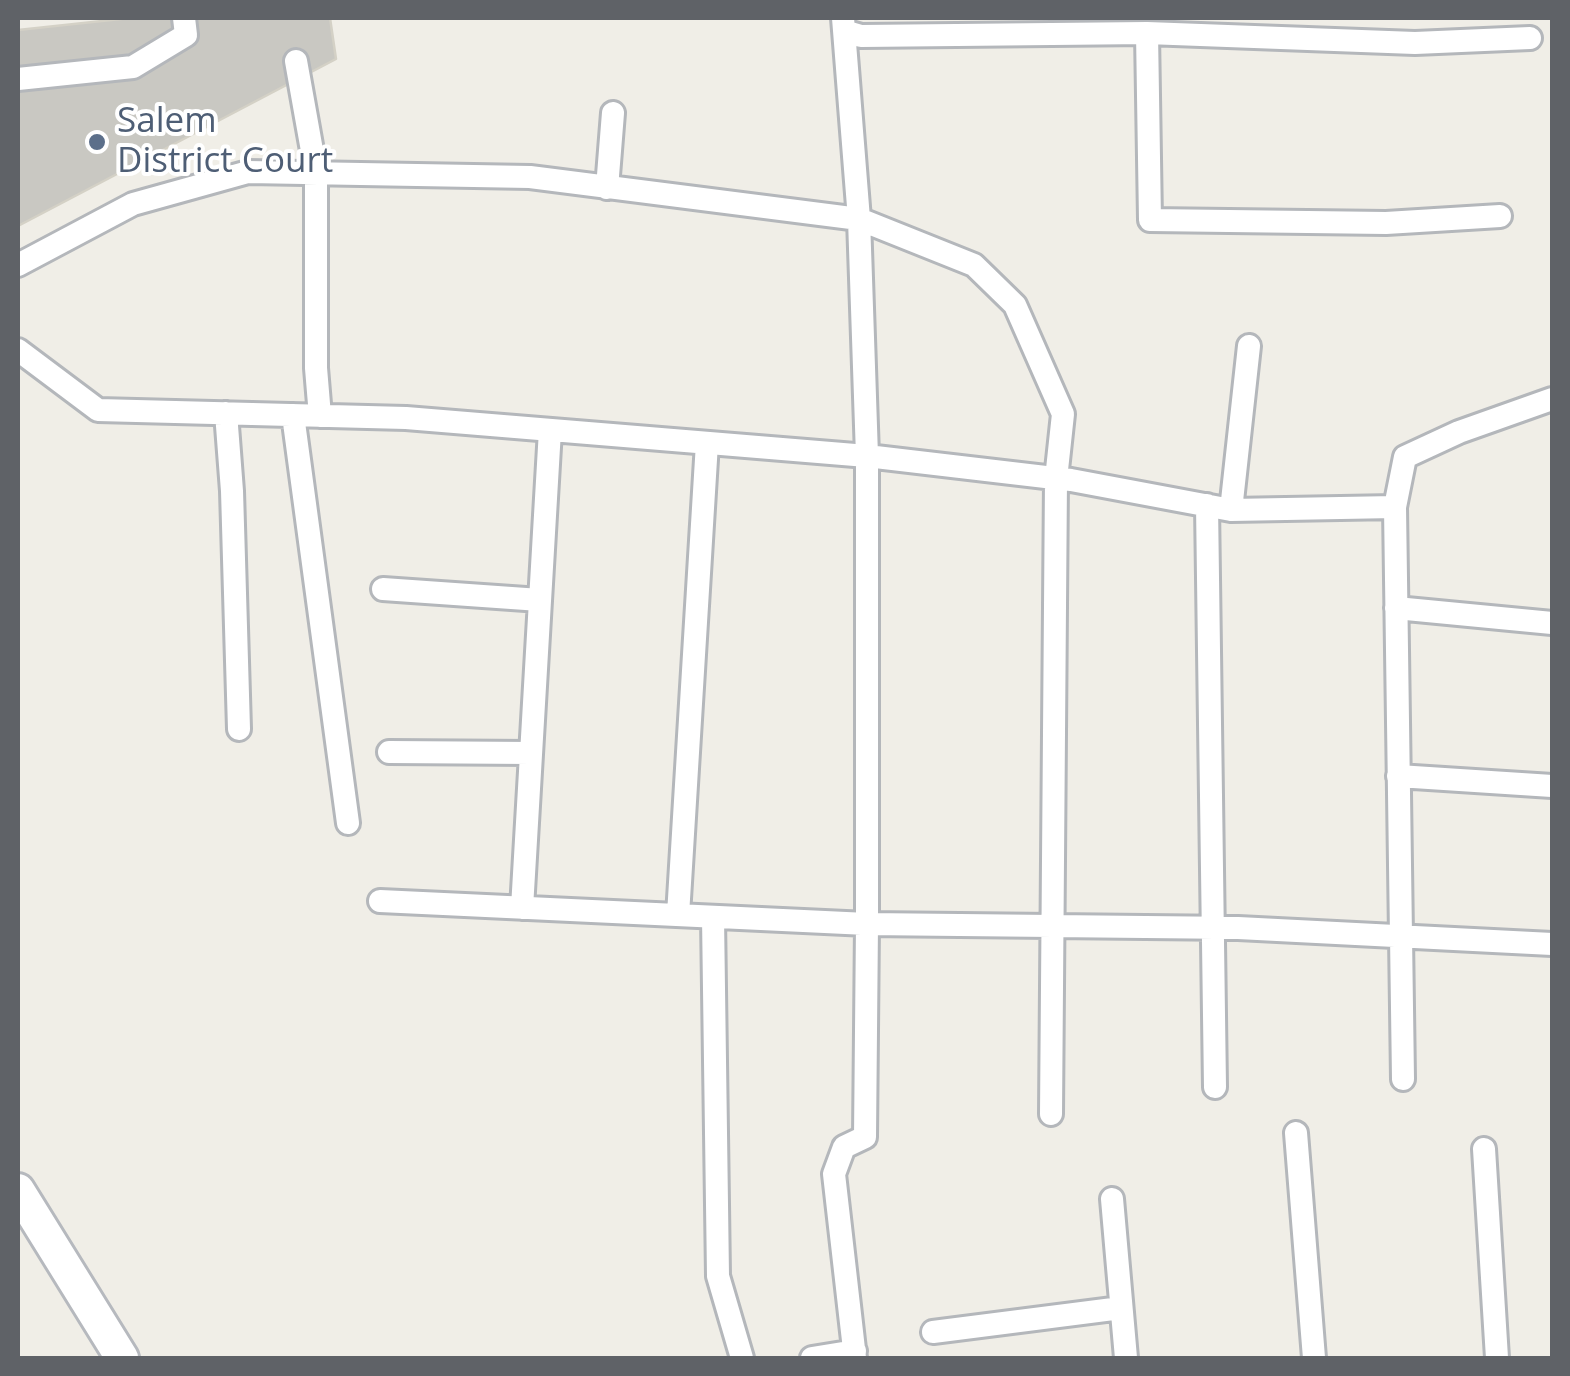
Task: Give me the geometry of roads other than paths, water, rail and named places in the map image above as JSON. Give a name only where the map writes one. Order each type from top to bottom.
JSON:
[{"type":"main road","points":[[18,1190],[122,1358]]},
{"type":"street","points":[[18,79],[133,67],[186,35],[184,18]]},
{"type":"street","points":[[843,24],[861,36],[970,26],[1415,43],[1530,38]]},
{"type":"street","points":[[812,1358],[855,1354],[834,1174],[844,1147],[865,1138],[867,456],[859,220],[843,24]]},
{"type":"street","points":[[1147,33],[1150,220],[1386,223],[1500,216]]},
{"type":"street","points":[[296,61],[316,173],[316,368],[320,416]]},
{"type":"street","points":[[607,188],[613,114]]},
{"type":"street","points":[[18,265],[133,204],[248,172],[530,177],[859,220],[974,265],[1015,305],[1063,414],[1056,479],[1052,1114]]},
{"type":"street","points":[[1231,510],[1249,346]]},
{"type":"street","points":[[18,350],[98,410],[406,418],[867,456],[1056,479],[1231,510],[1395,507]]},
{"type":"street","points":[[1404,1079],[1395,507],[1405,457],[1459,432],[1552,399]]},
{"type":"street","points":[[226,413],[239,729]]},
{"type":"street","points":[[293,415],[348,823]]},
{"type":"street","points":[[522,908],[550,430]]},
{"type":"street","points":[[678,915],[707,443]]},
{"type":"street","points":[[1207,505],[1215,1087]]},
{"type":"street","points":[[383,589],[540,600]]},
{"type":"street","points":[[1396,608],[1552,623]]},
{"type":"street","points":[[390,752],[532,753]]},
{"type":"street","points":[[1398,776],[1552,786]]},
{"type":"street","points":[[380,901],[867,924],[1214,928],[1552,944]]},
{"type":"street","points":[[713,917],[718,1276],[742,1358]]},
{"type":"street","points":[[1296,1133],[1314,1358]]},
{"type":"street","points":[[1484,1149],[1497,1358]]},
{"type":"street","points":[[1112,1198],[1126,1358]]},
{"type":"street","points":[[933,1332],[1122,1308]]},
{"type":"place","name":"Salem District Court","points":[[97,142]]}]
